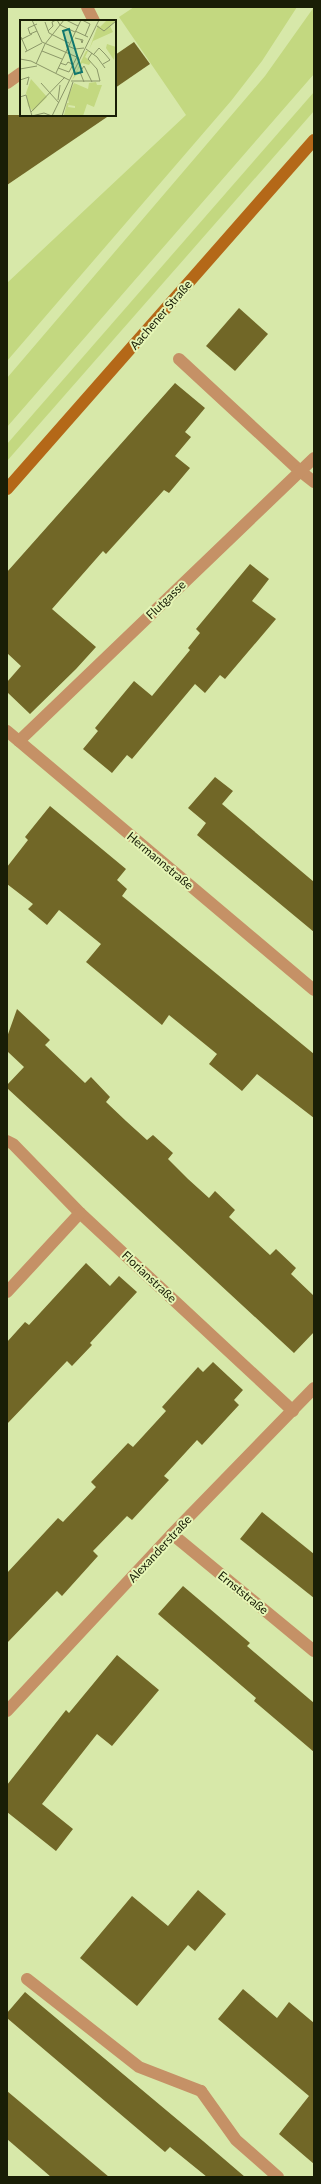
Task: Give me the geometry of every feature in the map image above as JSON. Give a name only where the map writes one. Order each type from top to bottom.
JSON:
[{"type":"main road","name":"Aachener Straße","points":[[7,489],[314,140]]},
{"type":"street","points":[[87,7],[94,20]]},
{"type":"street","points":[[7,83],[20,74]]},
{"type":"street","points":[[179,360],[300,471],[314,482]]},
{"type":"street","name":"Flutgasse","points":[[19,741],[314,458]]},
{"type":"street","name":"Hermannstraße","points":[[7,731],[314,990]]},
{"type":"street","name":"Florianstraße","points":[[7,1141],[13,1144],[80,1213],[293,1411]]},
{"type":"street","points":[[7,1292],[80,1213]]},
{"type":"street","name":"Alexanderstraße","points":[[7,1711],[172,1534],[314,1388]]},
{"type":"street","name":"Ernststraße","points":[[172,1534],[314,1651]]},
{"type":"street","points":[[27,1979],[139,2067],[201,2091],[236,2140],[278,2177]]},
{"type":"green space","points":[[134,7],[297,7],[262,61],[231,101],[7,361],[7,283],[186,115],[119,17]]},
{"type":"green space","points":[[314,7],[314,74],[7,427],[7,378],[265,76]]},
{"type":"green space","points":[[314,92],[314,111],[7,461],[7,444]]},
{"type":"building","points":[[134,42],[150,64],[116,87],[116,54]]},
{"type":"building","points":[[7,115],[109,116],[7,185]]},
{"type":"building","points":[[239,308],[268,334],[235,371],[206,346]]},
{"type":"building","points":[[175,383],[205,408],[185,432],[191,437],[175,456],[190,468],[169,493],[164,490],[106,554],[103,551],[52,609],[96,647],[30,714],[7,692],[7,682],[21,666],[7,653],[7,572]]},
{"type":"building","points":[[250,564],[269,579],[252,601],[276,619],[225,679],[220,675],[205,693],[195,684],[132,759],[127,755],[112,773],[83,749],[98,731],[95,728],[134,681],[152,696],[190,650],[188,648],[200,633],[196,629]]},
{"type":"building","points":[[215,777],[233,791],[222,804],[314,882],[314,932],[197,835],[206,823],[188,808]]},
{"type":"building","points":[[50,806],[126,869],[117,880],[127,889],[122,896],[314,1054],[314,1118],[257,1074],[242,1091],[209,1064],[217,1054],[169,1015],[162,1025],[86,962],[101,944],[59,910],[47,925],[28,909],[33,904],[7,884],[7,867],[28,840],[25,837]]},
{"type":"building","points":[[17,1009],[50,1040],[45,1045],[85,1083],[91,1077],[110,1097],[106,1102],[126,1121],[147,1140],[153,1135],[173,1153],[168,1159],[188,1179],[209,1198],[215,1191],[235,1210],[229,1217],[270,1255],[276,1249],[296,1268],[291,1274],[314,1296],[314,1332],[294,1353],[7,1088],[7,1085],[24,1067],[7,1051],[7,1037]]},
{"type":"building","points":[[86,1263],[110,1286],[119,1276],[137,1292],[90,1343],[92,1345],[72,1366],[67,1361],[7,1424],[7,1342],[25,1322],[29,1325]]},
{"type":"building","points":[[213,1362],[243,1390],[234,1400],[239,1405],[202,1445],[197,1440],[164,1476],[169,1480],[132,1520],[127,1516],[93,1551],[98,1556],[62,1596],[57,1591],[7,1643],[7,1573],[58,1518],[63,1522],[96,1487],[91,1482],[128,1443],[133,1447],[166,1411],[162,1407],[198,1367],[203,1372]]},
{"type":"building","points":[[262,1512],[314,1554],[314,1598],[240,1539]]},
{"type":"building","points":[[183,1586],[250,1643],[247,1646],[314,1703],[314,1752],[254,1701],[256,1698],[158,1614]]},
{"type":"building","points":[[117,1655],[159,1690],[112,1746],[97,1734],[42,1804],[73,1829],[56,1851],[7,1812],[7,1785],[66,1710],[69,1713]]},
{"type":"building","points":[[198,1890],[226,1914],[195,1951],[188,1945],[137,2006],[80,1958],[132,1896],[168,1926]]},
{"type":"building","points":[[243,1989],[277,2018],[289,2002],[314,2023],[314,2164],[279,2134],[309,2096],[218,2019]]},
{"type":"building","points":[[25,1992],[245,2177],[207,2177],[170,2147],[165,2152],[7,2018],[7,2013]]},
{"type":"building","points":[[7,2091],[109,2177],[51,2177],[7,2139]]}]
